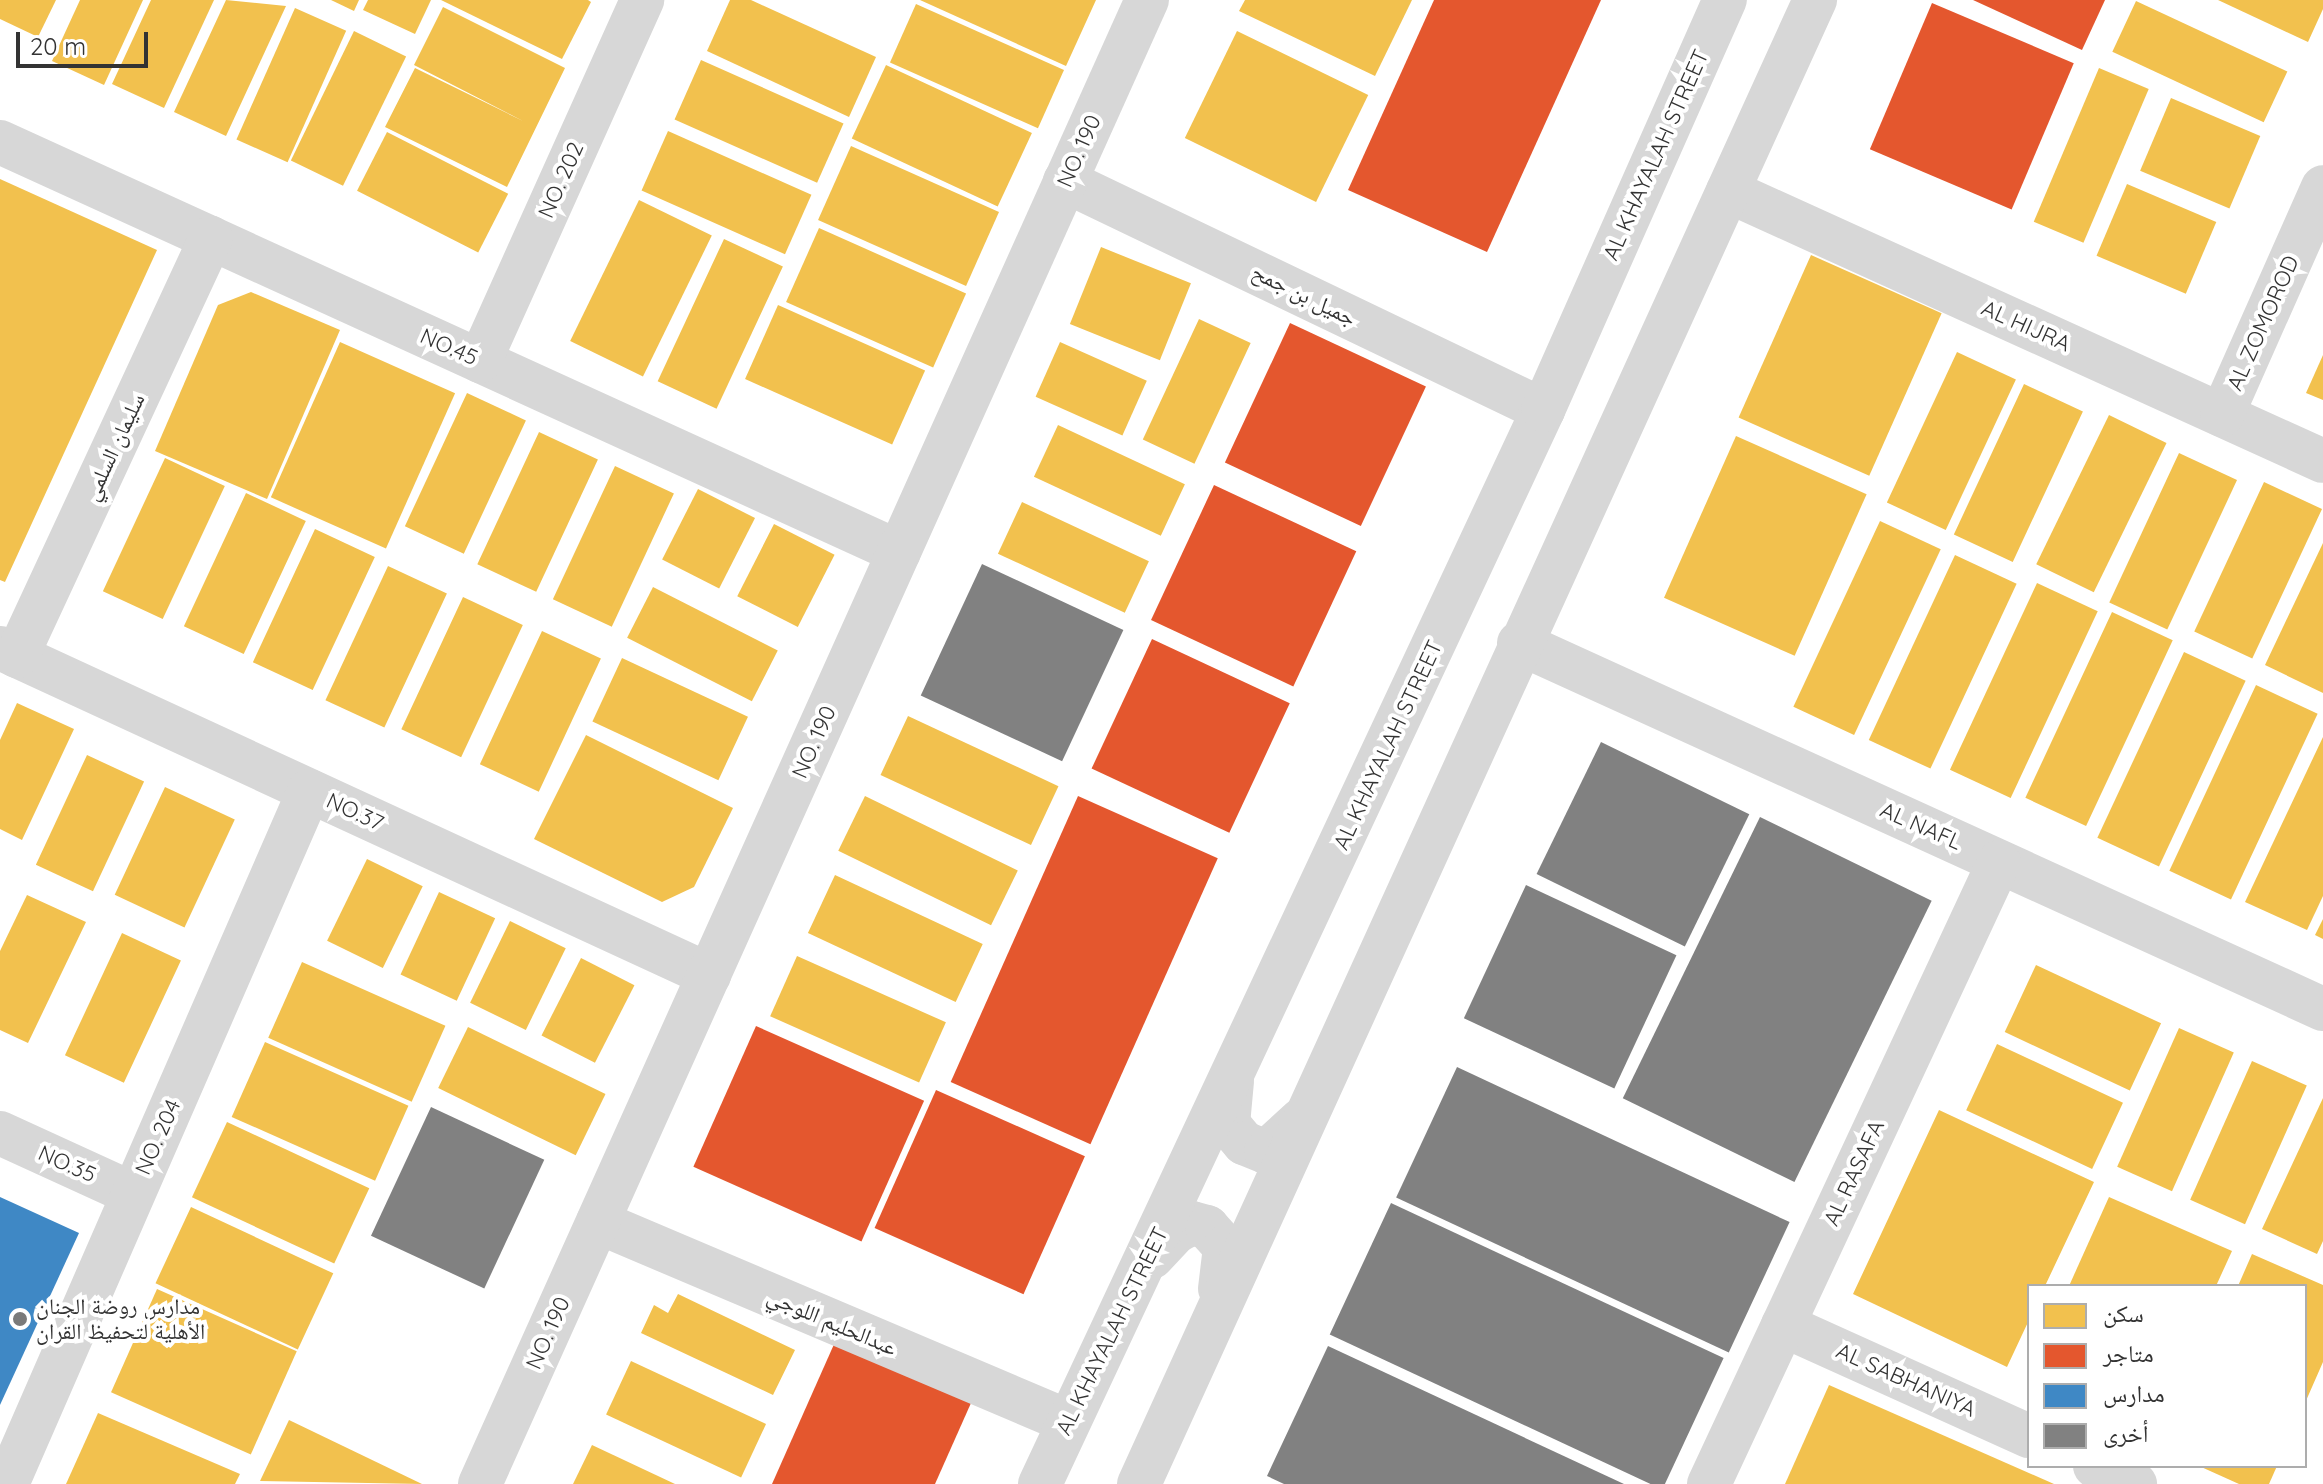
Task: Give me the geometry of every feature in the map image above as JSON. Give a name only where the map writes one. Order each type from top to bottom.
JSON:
[{"type":"street","name":"NO. 202","points":[[480,361],[642,0]]},
{"type":"street","name":"NO. 190","points":[[480,1484],[1147,0]]},
{"type":"street","name":"AL KHAYALAH STREET","points":[[1040,1484],[1067,1421],[1233,1079],[1543,410],[1725,0]]},
{"type":"street","points":[[1139,1484],[1519,643],[1815,0]]},
{"type":"street","name":"NO.45","points":[[0,142],[899,552]]},
{"type":"street","name":"جميل بن جمح","points":[[1065,181],[1543,410]]},
{"type":"street","name":"AL ZOMOROD","points":[[2222,415],[2323,187]]},
{"type":"street","name":"AL HIJRA","points":[[1728,191],[2323,461]]},
{"type":"street","name":"سليمان السلمي","points":[[8,652],[211,238]]},
{"type":"street","name":"AL NAFL","points":[[1519,643],[2323,1009]]},
{"type":"street","name":"NO.37","points":[[8,652],[709,975]]},
{"type":"street","name":"NO. 204","points":[[7,1484],[309,791]]},
{"type":"street","name":"AL RASAFA","points":[[1709,1484],[1999,862]]},
{"type":"street","points":[[1233,1079],[1228,1124],[1244,1143],[1266,1152],[1304,1116]]},
{"type":"street","name":"NO.35","points":[[0,1133],[133,1194]]},
{"type":"street","name":"عبدالحليم اللوجي","points":[[598,1222],[1067,1421]]},
{"type":"street","points":[[1143,1266],[1192,1223],[1218,1234],[1226,1270],[1207,1329]]},
{"type":"street","name":"AL SABHANIYA","points":[[1783,1325],[2027,1435]]},
{"type":"street","points":[[2099,1468],[2135,1484]]},
{"type":"building: سكن","points":[[0,0],[56,0],[38,37],[0,19]]},
{"type":"building: سكن","points":[[80,0],[143,0],[104,85],[52,61]]},
{"type":"building: سكن","points":[[151,0],[214,0],[164,108],[112,84]]},
{"type":"building: سكن","points":[[226,0],[286,6],[226,136],[174,112]]},
{"type":"building: سكن","points":[[331,0],[359,0],[354,11]]},
{"type":"building: سكن","points":[[368,0],[431,0],[415,34],[363,10]]},
{"type":"building: سكن","points":[[441,0],[588,0],[591,2],[562,59]]},
{"type":"building: سكن","points":[[730,0],[751,0],[876,57],[849,117],[707,51]]},
{"type":"building: سكن","points":[[920,0],[1096,0],[1066,66]]},
{"type":"building: سكن","points":[[1245,0],[1412,0],[1375,76],[1239,11]]},
{"type":"building: سكن","points":[[2218,0],[2323,0],[2323,9],[2308,42]]},
{"type":"building: سكن","points":[[2136,1],[2287,72],[2264,122],[2112,52]]},
{"type":"building: سكن","points":[[916,4],[1064,70],[1038,128],[890,62]]},
{"type":"building: سكن","points":[[443,7],[565,68],[507,187],[385,127],[415,68],[523,121],[414,65]]},
{"type":"building: سكن","points":[[295,8],[346,31],[288,162],[236,140]]},
{"type":"building: سكن","points":[[354,31],[406,56],[343,186],[291,160]]},
{"type":"building: سكن","points":[[1237,31],[1368,95],[1316,202],[1185,138]]},
{"type":"building: سكن","points":[[701,60],[844,123],[817,183],[675,119]]},
{"type":"building: سكن","points":[[886,65],[1032,133],[998,206],[852,138]]},
{"type":"building: سكن","points":[[2099,68],[2149,89],[2083,243],[2034,222]]},
{"type":"building: سكن","points":[[2171,98],[2260,136],[2229,209],[2140,171]]},
{"type":"building: سكن","points":[[668,131],[811,195],[785,254],[642,190]]},
{"type":"building: سكن","points":[[387,132],[508,194],[478,253],[357,191]]},
{"type":"building: سكن","points":[[851,146],[999,212],[966,286],[818,220]]},
{"type":"building: سكن","points":[[0,179],[157,250],[5,582],[0,580]]},
{"type":"building: سكن","points":[[2127,184],[2216,222],[2186,294],[2097,256]]},
{"type":"building: سكن","points":[[639,200],[712,236],[643,377],[570,341]]},
{"type":"building: سكن","points":[[819,228],[966,293],[933,367],[786,302]]},
{"type":"building: سكن","points":[[724,239],[783,266],[717,409],[658,381]]},
{"type":"building: سكن","points":[[1101,247],[1191,283],[1160,360],[1070,324]]},
{"type":"building: سكن","points":[[1811,255],[1942,313],[1869,476],[1739,418]]},
{"type":"building: سكن","points":[[251,292],[340,330],[267,499],[155,451],[218,305]]},
{"type":"building: سكن","points":[[778,305],[925,370],[892,444],[745,379]]},
{"type":"building: سكن","points":[[1199,319],[1251,343],[1194,464],[1143,440]]},
{"type":"building: سكن","points":[[340,342],[455,393],[386,549],[271,497]]},
{"type":"building: سكن","points":[[1060,342],[1147,381],[1122,435],[1036,397]]},
{"type":"building: سكن","points":[[1957,352],[2016,379],[1946,530],[1887,502]]},
{"type":"building: سكن","points":[[2323,355],[2323,400],[2306,393]]},
{"type":"building: سكن","points":[[2024,384],[2083,411],[2013,562],[1954,534]]},
{"type":"building: سكن","points":[[467,393],[526,420],[464,554],[405,526]]},
{"type":"building: سكن","points":[[2109,415],[2167,443],[2094,592],[2036,564]]},
{"type":"building: سكن","points":[[1058,425],[1185,484],[1161,536],[1034,477]]},
{"type":"building: سكن","points":[[539,432],[598,459],[536,592],[477,564]]},
{"type":"building: سكن","points":[[1736,436],[1867,494],[1795,656],[1664,598]]},
{"type":"building: سكن","points":[[2179,453],[2237,480],[2167,630],[2109,603]]},
{"type":"building: سكن","points":[[165,458],[225,486],[163,619],[103,591]]},
{"type":"building: سكن","points":[[615,466],[674,493],[612,627],[553,599]]},
{"type":"building: سكن","points":[[2264,482],[2322,509],[2252,659],[2194,632]]},
{"type":"building: سكن","points":[[698,489],[755,518],[719,588],[662,559]]},
{"type":"building: سكن","points":[[246,493],[306,521],[244,654],[184,626]]},
{"type":"building: سكن","points":[[1022,502],[1149,561],[1125,613],[998,554]]},
{"type":"building: سكن","points":[[1880,521],[1941,549],[1854,735],[1793,707]]},
{"type":"building: سكن","points":[[774,524],[835,555],[798,627],[737,596]]},
{"type":"building: سكن","points":[[315,529],[375,557],[313,690],[253,662]]},
{"type":"building: سكن","points":[[2323,543],[2323,693],[2265,665]]},
{"type":"building: سكن","points":[[1955,555],[2017,584],[1930,769],[1869,740]]},
{"type":"building: سكن","points":[[388,566],[447,593],[384,728],[325,700]]},
{"type":"building: سكن","points":[[2037,583],[2098,611],[2011,798],[1950,770]]},
{"type":"building: سكن","points":[[653,587],[778,651],[752,701],[627,638]]},
{"type":"building: سكن","points":[[463,597],[523,625],[461,757],[401,729]]},
{"type":"building: سكن","points":[[2112,612],[2173,640],[2086,826],[2025,798]]},
{"type":"building: سكن","points":[[542,631],[601,658],[539,792],[480,764]]},
{"type":"building: سكن","points":[[2184,652],[2246,681],[2159,867],[2097,838]]},
{"type":"building: سكن","points":[[622,658],[748,717],[718,780],[592,721]]},
{"type":"building: سكن","points":[[2256,685],[2318,714],[2231,900],[2169,871]]},
{"type":"building: سكن","points":[[17,703],[74,729],[22,840],[0,829],[0,740]]},
{"type":"building: سكن","points":[[908,716],[1058,786],[1031,845],[881,775]]},
{"type":"building: سكن","points":[[586,735],[733,808],[694,887],[662,902],[534,839]]},
{"type":"building: سكن","points":[[2323,737],[2323,896],[2307,930],[2245,902]]},
{"type":"building: سكن","points":[[87,755],[144,782],[93,891],[36,865]]},
{"type":"building: سكن","points":[[165,787],[235,820],[184,927],[115,895]]},
{"type":"building: سكن","points":[[865,796],[1018,871],[991,925],[838,851]]},
{"type":"building: سكن","points":[[367,859],[423,886],[383,968],[327,941]]},
{"type":"building: سكن","points":[[835,875],[983,944],[956,1002],[808,933]]},
{"type":"building: سكن","points":[[439,892],[495,918],[457,1001],[401,974]]},
{"type":"building: سكن","points":[[27,895],[86,922],[28,1043],[0,1030],[0,951]]},
{"type":"building: سكن","points":[[2323,919],[2323,939],[2315,935]]},
{"type":"building: سكن","points":[[510,921],[566,948],[526,1030],[470,1003]]},
{"type":"building: سكن","points":[[122,933],[181,960],[124,1083],[65,1055]]},
{"type":"building: سكن","points":[[797,956],[946,1022],[919,1083],[770,1016]]},
{"type":"building: سكن","points":[[581,958],[634,985],[595,1063],[542,1036]]},
{"type":"building: سكن","points":[[302,962],[445,1026],[412,1102],[268,1038]]},
{"type":"building: سكن","points":[[2036,965],[2161,1023],[2130,1090],[2005,1032]]},
{"type":"building: سكن","points":[[468,1027],[606,1094],[576,1155],[438,1088]]},
{"type":"building: سكن","points":[[2179,1028],[2234,1052],[2172,1191],[2117,1167]]},
{"type":"building: سكن","points":[[265,1042],[408,1106],[375,1181],[232,1117]]},
{"type":"building: سكن","points":[[1997,1044],[2123,1103],[2092,1169],[1966,1110]]},
{"type":"building: سكن","points":[[2252,1061],[2307,1085],[2245,1224],[2190,1200]]},
{"type":"building: سكن","points":[[2323,1098],[2323,1241],[2317,1254],[2262,1229]]},
{"type":"building: سكن","points":[[1939,1110],[2094,1182],[2046,1284],[2027,1284],[2027,1324],[2007,1367],[1853,1294]]},
{"type":"building: سكن","points":[[227,1122],[369,1188],[334,1264],[192,1197]]},
{"type":"building: سكن","points":[[2109,1197],[2232,1251],[2217,1284],[2070,1284]]},
{"type":"building: سكن","points":[[191,1207],[333,1273],[298,1349],[156,1283]]},
{"type":"building: سكن","points":[[2252,1254],[2323,1285],[2323,1362],[2307,1398],[2307,1284],[2239,1284]]},
{"type":"building: سكن","points":[[157,1289],[297,1351],[251,1454],[111,1392]]},
{"type":"building: سكن","points":[[678,1294],[795,1350],[773,1395],[641,1333],[654,1305],[668,1313]]},
{"type":"building: سكن","points":[[631,1361],[766,1424],[741,1477],[606,1414]]},
{"type":"building: سكن","points":[[1829,1385],[2054,1484],[1785,1484]]},
{"type":"building: سكن","points":[[98,1413],[240,1474],[235,1484],[66,1484]]},
{"type":"building: سكن","points":[[289,1420],[422,1484],[260,1481]]},
{"type":"building: سكن","points":[[592,1445],[675,1484],[573,1484]]},
{"type":"building: سكن","points":[[2203,1468],[2276,1468],[2269,1484],[2239,1484]]},
{"type":"building: متاجر","points":[[1434,0],[1601,0],[1487,252],[1348,190]]},
{"type":"building: متاجر","points":[[1973,0],[2105,0],[2082,50]]},
{"type":"building: متاجر","points":[[1932,3],[2074,63],[2012,210],[1870,149]]},
{"type":"building: متاجر","points":[[1290,323],[1426,386],[1361,526],[1225,463]]},
{"type":"building: متاجر","points":[[1214,485],[1356,551],[1293,686],[1151,620]]},
{"type":"building: متاجر","points":[[1152,639],[1290,703],[1229,833],[1092,769]]},
{"type":"building: متاجر","points":[[1078,796],[1218,858],[1090,1144],[951,1082]]},
{"type":"building: متاجر","points":[[756,1026],[924,1101],[861,1242],[693,1167]]},
{"type":"building: متاجر","points":[[936,1090],[1085,1156],[1023,1294],[875,1228]]},
{"type":"building: متاجر","points":[[835,1342],[971,1403],[935,1484],[772,1484]]},
{"type":"building: مدارس","name":"مدارس روضة الجنان الأهلية لتحفيظ القران","points":[[0,1197],[79,1233],[0,1405]]},
{"type":"building: أخرى","points":[[982,564],[1123,630],[1062,761],[921,695]]},
{"type":"building: أخرى","points":[[1601,742],[1749,814],[1685,946],[1537,874]]},
{"type":"building: أخرى","points":[[1760,817],[1932,901],[1794,1182],[1623,1098]]},
{"type":"building: أخرى","points":[[1526,885],[1676,955],[1614,1088],[1464,1018]]},
{"type":"building: أخرى","points":[[1457,1067],[1790,1222],[1729,1353],[1396,1198]]},
{"type":"building: أخرى","points":[[431,1107],[544,1160],[484,1289],[371,1236]]},
{"type":"building: أخرى","points":[[1391,1203],[1724,1358],[1665,1484],[1651,1484],[1330,1334]]},
{"type":"building: أخرى","points":[[1328,1346],[1624,1484],[1284,1484],[1267,1476]]},
{"type":"place","name":"مدارس روضة الجنان الأهلية لتحفيظ القران","points":[[20,1319]]}]
